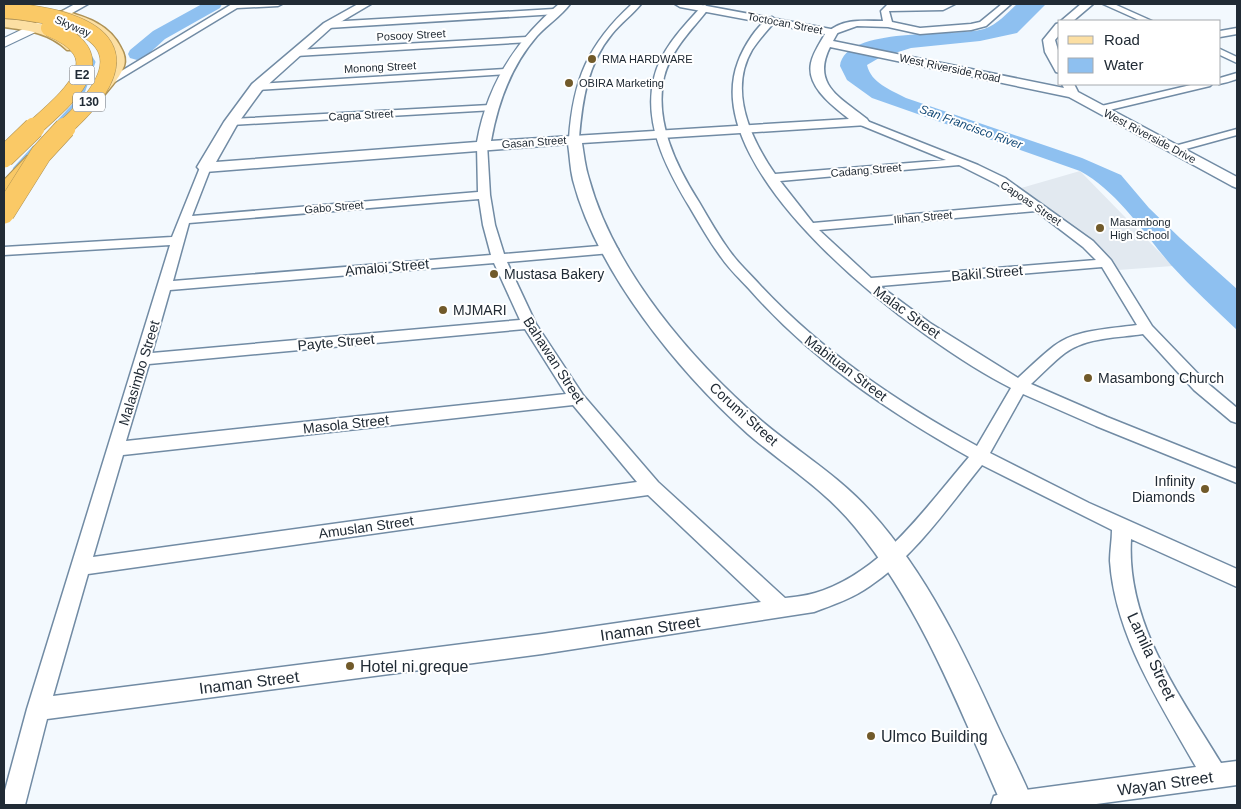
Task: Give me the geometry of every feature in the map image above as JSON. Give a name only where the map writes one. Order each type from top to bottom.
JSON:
[{"type":"highway","name":"Skyway","points":[[4,8],[69,21],[94,34],[106,46],[109,58],[102,84],[92,101],[47,145],[4,192]]},
{"type":"highway","name":"Skyway","points":[[4,19],[39,25],[59,32],[74,42],[82,51],[85,60],[85,69],[66,96],[4,157]]},
{"type":"highway","name":"Skyway","points":[[4,214],[47,145]]},
{"type":"main road","name":"130","points":[[4,8],[60,15],[88,24],[105,33],[118,56],[116,65],[105,84],[36,159],[4,201]]},
{"type":"main road","points":[[4,43],[60,15]]},
{"type":"main road","name":"130","points":[[4,23],[34,28],[70,44],[79,60],[81,68],[67,97],[4,162]]},
{"type":"street","points":[[60,15],[82,4]]},
{"type":"street","points":[[105,84],[234,5],[278,4]]},
{"type":"street","name":"Malasimbo Street","points":[[13,805],[38,709],[164,286],[184,220],[205,167],[231,122],[257,87],[328,26],[366,4]]},
{"type":"street","name":"Bahawan Street","points":[[565,4],[554,12],[527,40],[505,72],[490,108],[483,146],[484,195],[489,226],[499,258],[529,324],[577,399],[652,488],[782,609]]},
{"type":"street","name":"Corumi Street","points":[[637,4],[613,26],[590,58],[578,96],[574,139],[584,186],[591,208],[610,249],[630,282],[662,327],[714,389],[757,429],[825,482],[863,518],[893,556],[928,615],[955,668],[1013,805]]},
{"type":"street","name":"Toctocan Street","points":[[680,4],[772,20],[829,37]]},
{"type":"street","points":[[888,24],[885,11],[888,7],[943,7],[951,4]]},
{"type":"street","points":[[829,37],[850,23],[888,24],[920,31],[971,27],[983,24],[1007,4]]},
{"type":"street","points":[[1067,20],[1088,4]]},
{"type":"street","points":[[1107,4],[1146,20]]},
{"type":"street","name":"Mabituan Street","points":[[705,8],[676,41],[666,59],[659,78],[657,104],[661,134],[672,166],[692,206],[709,233],[739,272],[778,314],[872,390],[980,456],[1024,480],[1122,527],[1237,578]]},
{"type":"street","points":[[328,26],[554,12]]},
{"type":"street","name":"Malac Street","points":[[772,20],[752,41],[739,71],[737,98],[743,129],[771,178],[808,227],[867,283],[905,314],[988,368],[1020,385],[1126,433],[1237,476]]},
{"type":"street","points":[[1058,29],[1049,40],[1051,52],[1058,64]]},
{"type":"street","points":[[1221,34],[1237,31]]},
{"type":"street","name":"West Riverside Road","points":[[829,37],[858,49],[890,56],[1070,89]]},
{"type":"street","name":"Capoas Street","points":[[829,37],[817,64],[818,80],[828,94],[862,122],[961,162],[1001,182],[1039,207],[1088,244],[1106,264],[1148,329],[1168,353],[1200,386],[1237,417]]},
{"type":"street","name":"Posooy Street","points":[[296,53],[527,40]]},
{"type":"street","points":[[1221,52],[1237,60]]},
{"type":"street","name":"Monong Street","points":[[257,87],[505,72]]},
{"type":"street","points":[[1221,80],[1237,76]]},
{"type":"street","points":[[1102,109],[1203,85]]},
{"type":"street","name":"West Riverside Drive","points":[[1070,89],[1102,109],[1237,183]]},
{"type":"street","name":"Cagna Street","points":[[231,122],[490,108]]},
{"type":"street","name":"Gasan Street","points":[[205,167],[574,139],[862,122]]},
{"type":"street","points":[[1174,149],[1237,132]]},
{"type":"street","name":"Cadang Street","points":[[771,178],[961,162]]},
{"type":"street","name":"Gabo Street","points":[[184,220],[484,195]]},
{"type":"street","name":"Ilihan Street","points":[[808,227],[1039,207]]},
{"type":"street","points":[[4,251],[178,240]]},
{"type":"street","name":"Amaloi Street","points":[[164,286],[610,249]]},
{"type":"street","name":"Bakil Street","points":[[867,283],[1106,264]]},
{"type":"street","name":"Payte Street","points":[[143,359],[529,324]]},
{"type":"street","name":"Inaman Street","points":[[38,709],[542,644],[814,603],[837,594],[863,580],[893,556],[917,531],[980,456],[1020,385],[1060,349],[1075,341],[1095,336],[1148,329]]},
{"type":"street","name":"Masola Street","points":[[116,450],[577,399]]},
{"type":"street","name":"Amuslan Street","points":[[81,567],[652,488]]},
{"type":"street","name":"Lamila Street","points":[[1122,527],[1119,544],[1123,588],[1131,618],[1157,674],[1226,775]]},
{"type":"street","name":"Wayan Street","points":[[1013,805],[1226,775]]},
{"type":"shaded area","name":"Masambong High School","points":[[1080,171],[1173,266],[1118,270],[1014,190]]},
{"type":"water","name":"San Francisco River","points":[[1017,4],[1046,4],[1017,33],[980,41],[911,48],[879,58],[867,65],[869,71],[882,85],[906,98],[1082,158],[1121,175],[1149,208],[1237,289],[1237,330],[1179,274],[1129,213],[1094,180],[1080,171],[872,98],[847,80],[840,66],[847,53],[861,44],[902,36],[984,29],[998,22]]},
{"type":"waterway","points":[[137,54],[159,35],[214,4]]},
{"type":"waterway","points":[[55,125],[82,96],[94,62],[87,51]]},
{"type":"waterway","points":[[15,169],[34,148]]},
{"type":"place","name":"RMA HARDWARE","points":[[592,59]]},
{"type":"place","name":"OBIRA Marketing","points":[[569,83]]},
{"type":"place","name":"Masambong High School","points":[[1100,228]]},
{"type":"place","name":"Mustasa Bakery","points":[[494,274]]},
{"type":"place","name":"MJMARI","points":[[443,310]]},
{"type":"place","name":"Masambong Church","points":[[1088,378]]},
{"type":"place","name":"Infinity Diamonds","points":[[1205,489]]},
{"type":"place","name":"Hotel ni greque","points":[[350,666]]},
{"type":"place","name":"Ulmco Building","points":[[871,736]]}]
